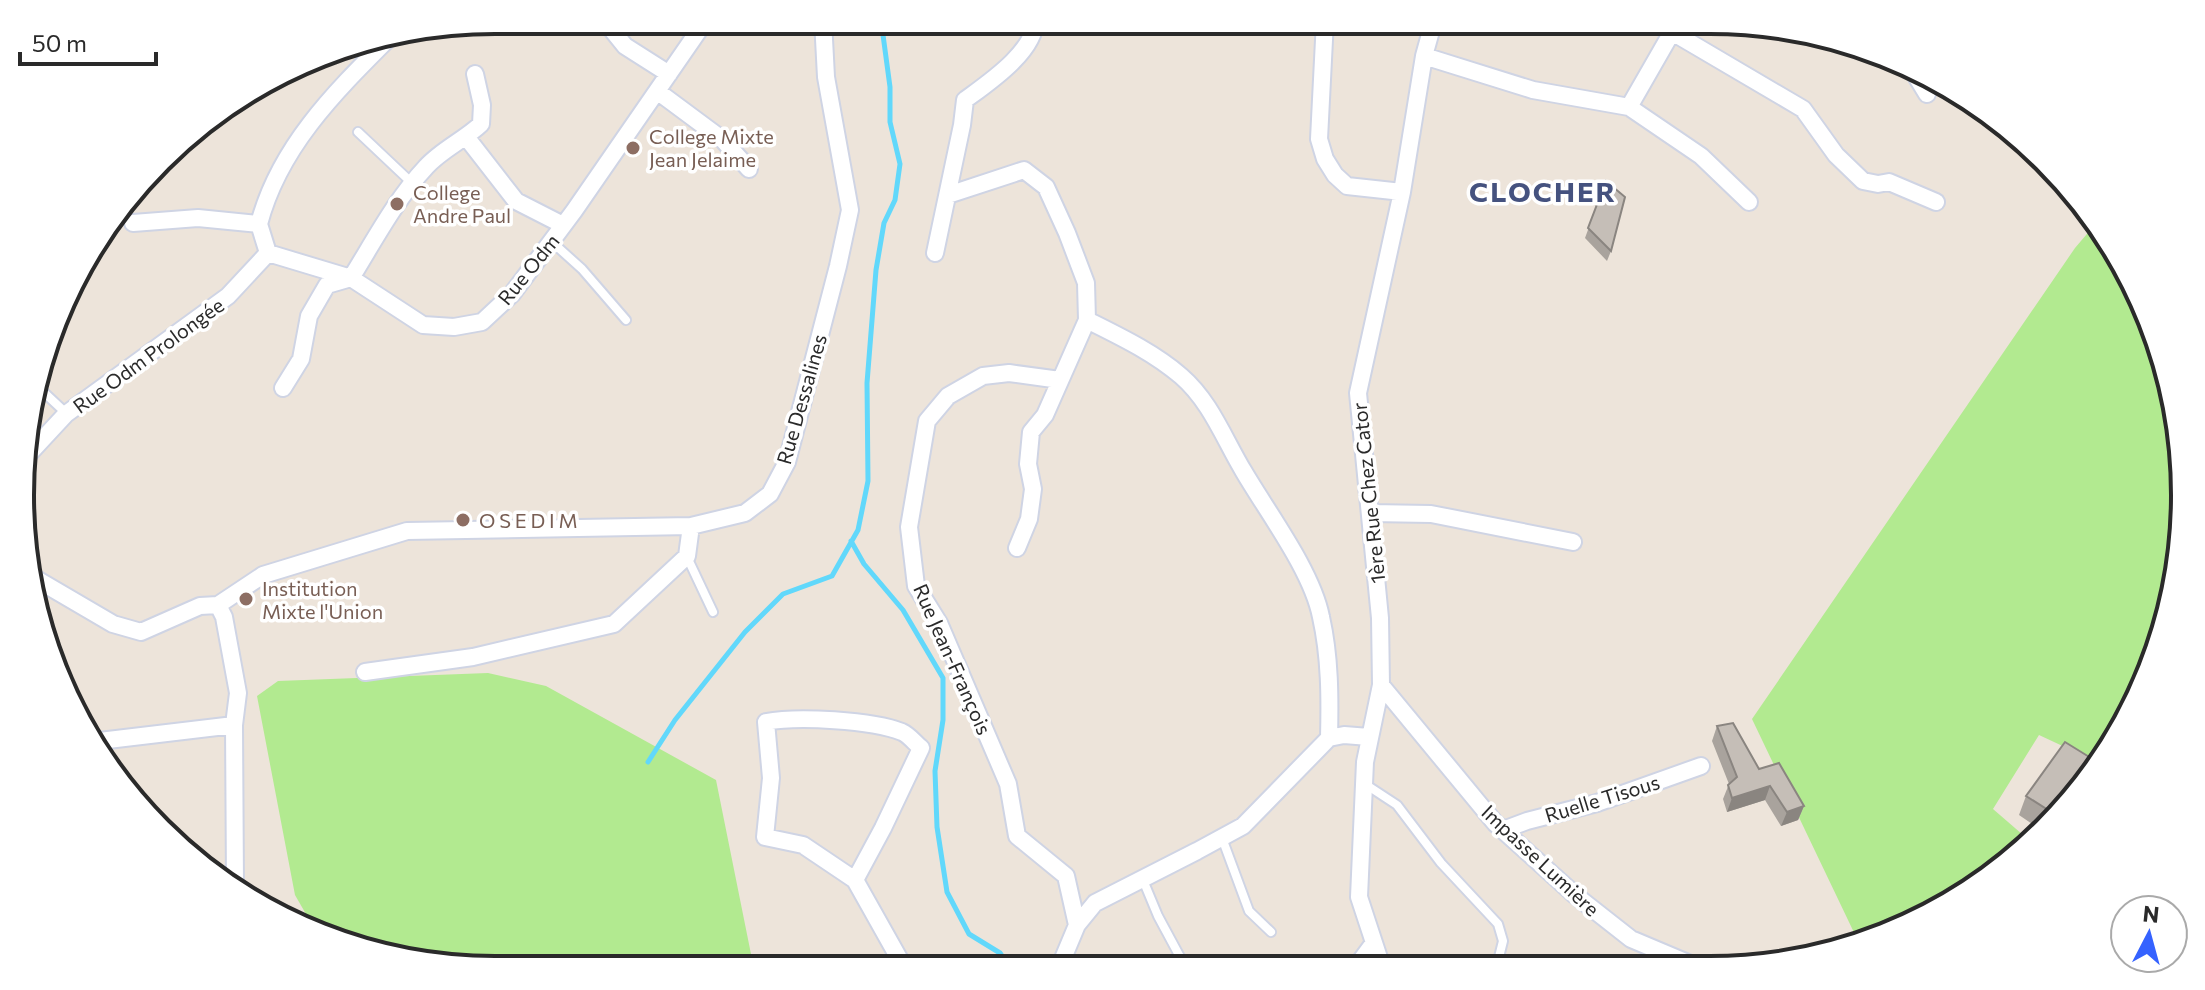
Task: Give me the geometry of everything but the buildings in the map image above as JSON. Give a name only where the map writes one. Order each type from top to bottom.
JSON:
[{"type":"street","points":[[615,34],[625,46],[669,74]]},
{"type":"street","name":"Rue Odm","points":[[268,253],[351,278],[423,325],[454,327],[482,322],[512,294],[696,34]]},
{"type":"street","name":"Rue Dessalines","points":[[43,583],[113,624],[141,632],[200,606],[218,605],[263,575],[407,531],[691,526],[745,513],[770,494],[787,462],[850,210],[826,77],[824,34]]},
{"type":"street","points":[[935,253],[965,100],[1002,73],[1032,34]]},
{"type":"street","points":[[1324,34],[1319,139],[1325,159],[1347,186],[1402,192]]},
{"type":"street","name":"1ère Rue Chez Cator","points":[[1378,956],[1359,897],[1365,762],[1381,685],[1380,618],[1358,393],[1402,192],[1430,34]]},
{"type":"street","points":[[1629,107],[1672,34]]},
{"type":"street","points":[[1689,34],[1803,109],[1836,155],[1863,181],[1878,184],[1889,182],[1936,202]]},
{"type":"street","points":[[268,253],[259,224],[266,196],[297,140],[333,95],[378,50]]},
{"type":"street","points":[[1424,56],[1533,90],[1629,107],[1701,156],[1749,202]]},
{"type":"street","points":[[283,388],[301,359],[309,316],[327,285],[351,278],[427,165],[467,138],[481,124],[482,105],[475,74]]},
{"type":"street","points":[[1922,86],[1927,94]]},
{"type":"street","points":[[657,91],[723,140],[749,169]]},
{"type":"street","points":[[467,138],[516,201],[563,225]]},
{"type":"street","points":[[948,195],[1024,170],[1046,187],[1086,283],[1087,320],[1045,415],[1031,432],[1028,464],[1033,489],[1029,519],[1017,548]]},
{"type":"street","points":[[133,223],[198,218],[259,224]]},
{"type":"street","name":"Rue Odm Prolongée","points":[[37,445],[66,414],[228,296],[268,253]]},
{"type":"street","points":[[1087,320],[1134,344],[1182,377],[1214,416],[1238,463],[1304,573],[1321,615],[1330,692],[1329,738]]},
{"type":"street","name":"Rue Jean-François","points":[[1060,380],[1009,373],[983,376],[948,396],[927,421],[909,527],[916,586],[939,623],[1008,784],[1017,836],[1066,876],[1077,925]]},
{"type":"street","points":[[1370,513],[1431,514],[1526,530],[1573,542]]},
{"type":"street","points":[[365,672],[473,657],[614,624],[687,556],[691,526]]},
{"type":"street","points":[[218,605],[224,617],[238,693],[234,725],[235,875]]},
{"type":"street","name":"Impasse Lumière","points":[[1381,685],[1503,830],[1575,895],[1631,939],[1671,956]]},
{"type":"street","points":[[855,880],[921,748],[904,732],[870,725],[788,718],[766,722],[771,778],[765,837],[803,845],[855,880],[898,956]]},
{"type":"street","points":[[106,741],[234,725]]},
{"type":"street","points":[[1064,956],[1077,925],[1095,903],[1243,826],[1329,738],[1344,735],[1369,737]]},
{"type":"street","name":"Ruelle Tisous","points":[[1503,830],[1597,803],[1701,766]]},
{"type":"street","points":[[1364,956],[1373,944]]},
{"type":"lane","points":[[358,132],[413,183]]},
{"type":"lane","points":[[551,241],[582,269],[626,320]]},
{"type":"lane","points":[[46,394],[66,414]]},
{"type":"lane","points":[[687,556],[713,612]]},
{"type":"lane","points":[[1365,784],[1397,805],[1441,863],[1498,924],[1503,941],[1499,956]]},
{"type":"lane","points":[[1222,838],[1249,911],[1271,932]]},
{"type":"lane","points":[[1142,879],[1180,956]]},
{"type":"green space","points":[[2088,232],[2109,265],[2147,347],[2162,405],[2170,465],[2170,525],[2162,585],[2147,643],[2123,699],[2088,758],[2039,735],[1993,809],[2022,834],[1991,861],[1940,894],[1854,933],[1752,719]]},
{"type":"green space","points":[[488,673],[546,686],[716,780],[751,956],[465,955],[376,940],[307,915],[295,895],[257,696],[278,681]]},
{"type":"waterway","points":[[648,762],[675,720],[745,632],[783,594],[832,576],[858,530],[868,481],[867,383],[876,270],[884,223],[895,200],[900,164],[890,122],[890,87],[883,34]]},
{"type":"waterway","points":[[851,541],[864,564],[903,610],[943,678],[943,720],[935,771],[937,827],[947,892],[969,934],[1002,956]]},
{"type":"place","name":"College Mixte Jean Jelaime","points":[[633,148]]},
{"type":"place","name":"College Andre Paul","points":[[397,204]]},
{"type":"place","name":"O S E D I M","points":[[463,520]]},
{"type":"place","name":"Institution Mixte l'Union","points":[[246,599]]},
{"type":"district","name":"CLOCHER","points":[[1543,191]]}]
